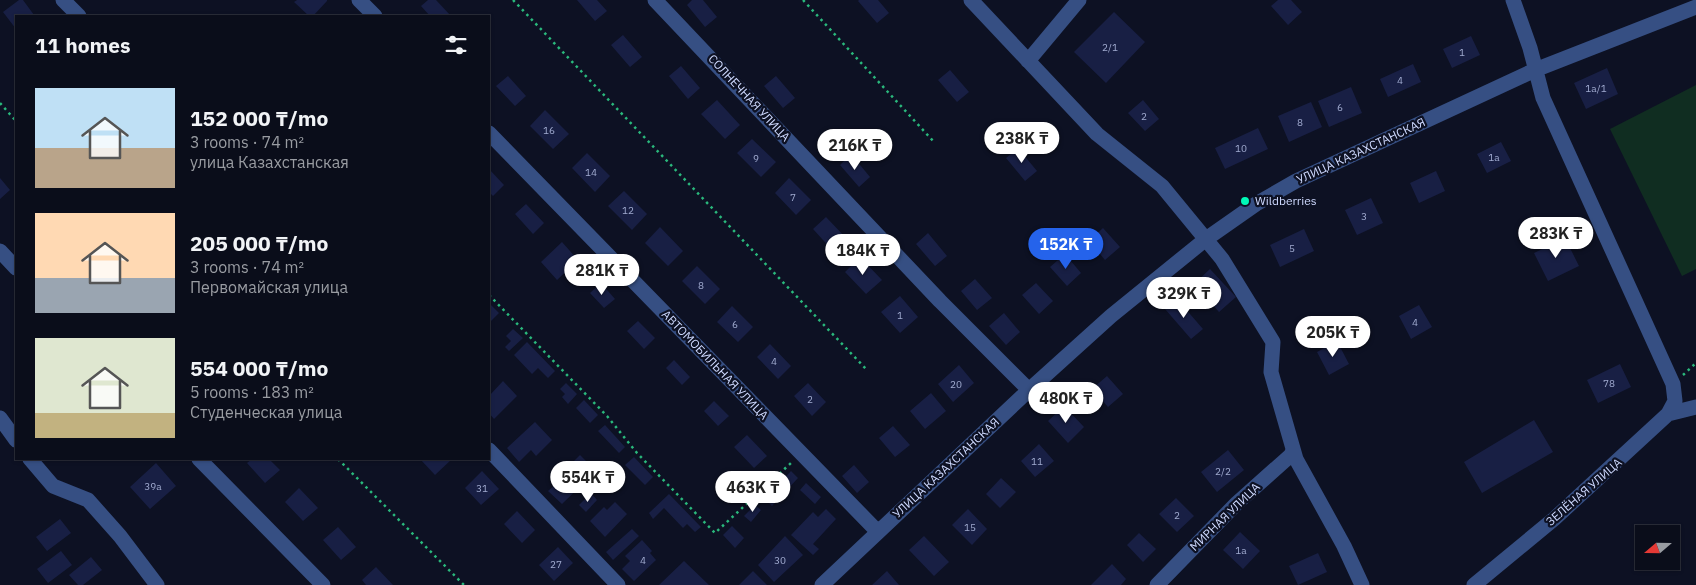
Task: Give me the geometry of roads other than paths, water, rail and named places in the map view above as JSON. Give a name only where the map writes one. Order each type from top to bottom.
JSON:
[{"type":"street","points":[[63,0],[78,15]]},
{"type":"street","name":"СОЛНЕЧНАЯ УЛИЦА","points":[[655,0],[940,301],[1029,390]]},
{"type":"street","points":[[971,0],[1097,134],[1162,186],[1222,259],[1273,342],[1271,372],[1296,459],[1344,546],[1362,585]]},
{"type":"street","points":[[1028,61],[1079,0]]},
{"type":"street","points":[[1513,0],[1530,48],[1543,98],[1673,384],[1675,401],[1668,414]]},
{"type":"street","name":"УЛИЦА КАЗАХСТАНСКАЯ","points":[[822,585],[1029,390],[1111,316],[1206,239],[1256,204],[1296,181],[1535,70],[1696,6]]},
{"type":"street","name":"АВТОМОБИЛЬНАЯ УЛИЦА","points":[[490,134],[878,532]]},
{"type":"street","points":[[0,251],[15,267]]},
{"type":"street","name":"ЗЕЛЁНАЯ УЛИЦА","points":[[1474,585],[1554,519],[1668,414],[1696,407]]},
{"type":"street","points":[[0,418],[15,439]]},
{"type":"street","name":"МИРНАЯ УЛИЦА","points":[[1157,585],[1237,503],[1291,455],[1293,450]]},
{"type":"street","points":[[490,451],[618,585]]},
{"type":"street","points":[[31,460],[53,486],[88,500],[120,536],[157,585]]},
{"type":"street","points":[[201,460],[323,585]]},
{"type":"place","name":"Wildberries","points":[[1245,201]]}]
